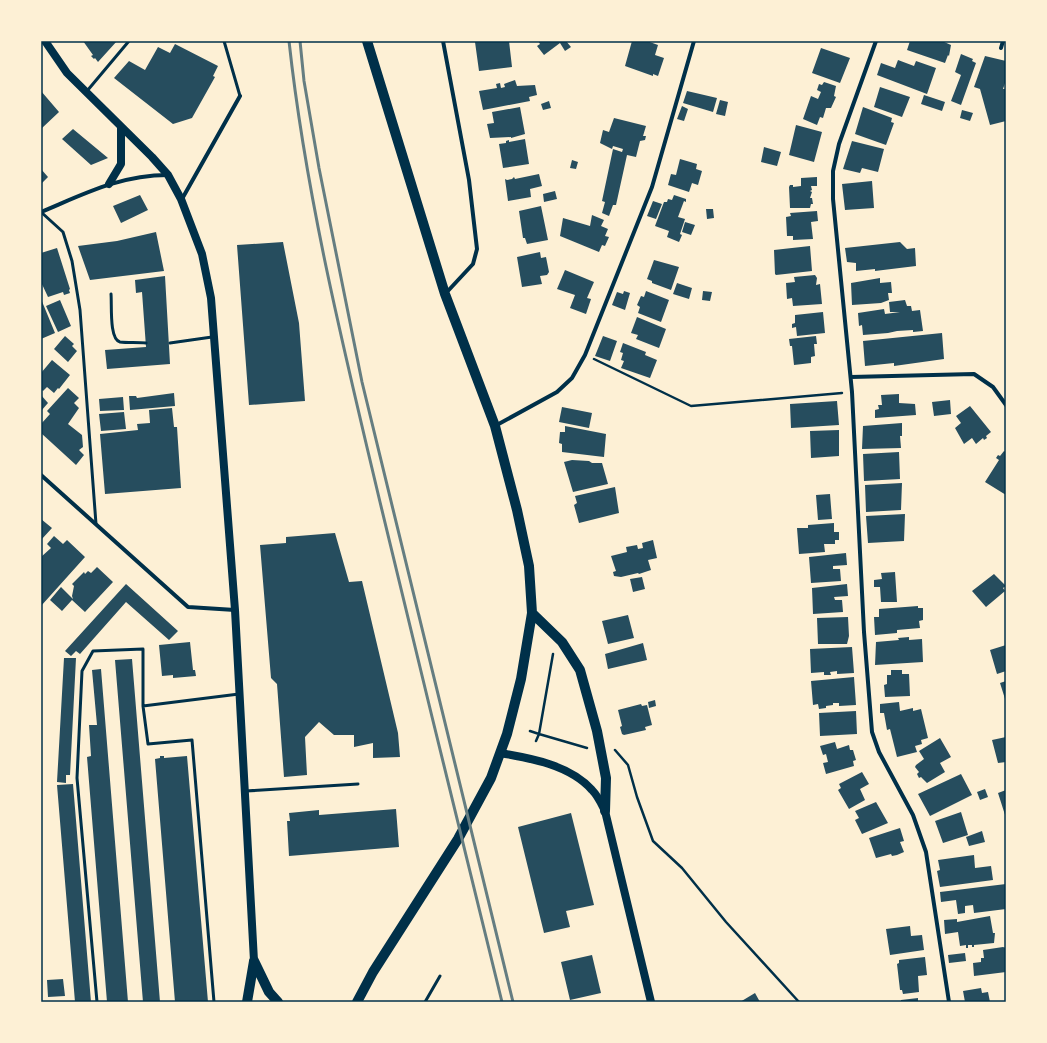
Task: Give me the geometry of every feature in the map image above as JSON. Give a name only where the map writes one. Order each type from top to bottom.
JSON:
[{"type":"main road","points":[[45,41],[66,73],[152,157],[168,175],[181,199],[202,254],[211,298],[234,610],[254,961],[247,1002]]},
{"type":"main road","points":[[357,1002],[373,972],[458,839],[491,778],[500,753],[521,679],[532,613],[529,566],[518,510],[495,426],[445,294],[367,41]]},
{"type":"main road","points":[[109,184],[121,164],[122,128]]},
{"type":"main road","points":[[532,613],[562,642],[580,670],[596,731],[606,778],[605,811]]},
{"type":"main road","points":[[500,753],[530,758],[571,774],[591,788],[598,796],[605,811],[651,1002]]},
{"type":"main road","points":[[254,961],[269,992],[278,1002]]},
{"type":"street","points":[[442,41],[469,180],[477,249],[473,264],[445,294]]},
{"type":"street","points":[[495,426],[557,392],[572,378],[585,355],[652,187],[694,41]]},
{"type":"street","points":[[876,41],[839,144],[833,171],[833,199],[851,376],[864,632],[872,732],[879,752],[913,815],[926,852],[949,1002]]},
{"type":"street","points":[[1001,48],[1003,41]]},
{"type":"street","points":[[181,199],[240,96]]},
{"type":"street","points":[[41,212],[109,184],[145,175],[168,175]]},
{"type":"street","points":[[851,376],[974,374],[993,387],[1006,405]]},
{"type":"street","points":[[41,475],[188,608],[234,610]]},
{"type":"lane","points":[[86,92],[129,41]]},
{"type":"lane","points":[[224,41],[240,96]]},
{"type":"lane","points":[[41,212],[63,232],[72,261],[80,310],[96,524]]},
{"type":"lane","points":[[111,294],[112,330],[114,337],[119,342],[146,342]]},
{"type":"lane","points":[[170,343],[214,337]]},
{"type":"lane","points":[[97,1002],[77,778],[82,671],[93,651],[143,649],[144,706],[148,744],[192,740],[214,1002]]},
{"type":"lane","points":[[144,706],[239,694]]},
{"type":"lane","points":[[244,792],[358,784]]},
{"type":"lane","points":[[424,1002],[440,976]]},
{"type":"path","points":[[585,355],[691,406],[852,392]]},
{"type":"path","points":[[536,741],[539,734],[554,650]]},
{"type":"path","points":[[530,732],[589,749]]},
{"type":"path","points":[[614,749],[628,765],[637,797],[653,841],[682,868],[730,927],[799,1002]]},
{"type":"building","points":[[83,41],[117,41],[98,62],[91,56],[93,55]]},
{"type":"building","points":[[509,41],[512,67],[479,71],[475,42]]},
{"type":"building","points":[[538,41],[566,41],[571,47],[565,51],[560,43],[544,55],[537,46],[540,44]]},
{"type":"building","points":[[632,41],[647,41],[658,45],[655,55],[664,58],[658,76],[653,74],[653,76],[625,66]]},
{"type":"building","points":[[910,41],[942,41],[951,45],[949,56],[948,55],[945,63],[907,50]]},
{"type":"building","points":[[175,44],[218,66],[213,76],[215,77],[192,118],[173,124],[114,78],[129,61],[145,70],[158,47],[170,53]]},
{"type":"building","points":[[821,48],[850,58],[840,83],[812,73]]},
{"type":"building","points":[[961,54],[973,59],[972,61],[976,63],[961,105],[951,101],[961,75],[955,72]]},
{"type":"building","points":[[985,56],[1006,61],[1006,80],[1003,89],[1006,89],[1006,121],[990,125],[980,89],[974,87]]},
{"type":"building","points":[[898,60],[914,66],[916,61],[936,68],[927,94],[877,75],[881,63],[895,68]]},
{"type":"building","points":[[515,80],[517,86],[535,85],[537,95],[529,97],[530,101],[483,110],[479,91],[497,88],[496,84],[500,83],[501,88],[505,87],[504,84]]},
{"type":"building","points":[[824,82],[836,86],[834,96],[836,97],[831,108],[826,108],[823,118],[820,117],[817,125],[803,119],[811,96],[818,99],[821,92],[817,90],[819,84],[822,85]]},
{"type":"building","points":[[880,87],[910,97],[902,117],[874,107]]},
{"type":"building","points":[[41,91],[59,112],[41,129]]},
{"type":"building","points":[[687,91],[717,98],[713,112],[683,103]]},
{"type":"building","points":[[924,95],[945,102],[942,111],[921,104]]},
{"type":"building","points":[[720,100],[728,102],[725,116],[716,114]]},
{"type":"building","points":[[549,101],[551,108],[543,110],[541,104]]},
{"type":"building","points":[[682,106],[688,109],[684,121],[677,119]]},
{"type":"building","points":[[520,107],[525,134],[511,138],[490,138],[487,124],[494,123],[492,112]]},
{"type":"building","points":[[863,107],[892,118],[891,122],[894,123],[886,145],[855,134]]},
{"type":"building","points":[[962,110],[973,113],[970,121],[960,118]]},
{"type":"building","points":[[614,118],[646,126],[643,136],[646,136],[645,140],[640,141],[636,157],[627,155],[616,205],[613,205],[609,216],[602,213],[605,202],[602,201],[613,149],[622,152],[623,149],[613,146],[612,149],[600,143],[603,130],[609,132]]},
{"type":"building","points":[[796,125],[822,132],[814,162],[789,155]]},
{"type":"building","points":[[73,129],[108,158],[91,165],[62,139]]},
{"type":"building","points":[[525,139],[529,164],[503,168],[499,144],[506,143],[506,141],[509,140],[509,142]]},
{"type":"building","points":[[852,141],[884,149],[878,172],[862,168],[860,173],[843,169]]},
{"type":"building","points":[[764,147],[781,152],[777,166],[761,162]]},
{"type":"building","points":[[680,159],[697,164],[696,169],[702,171],[698,185],[692,183],[689,192],[668,185],[671,174],[676,175]]},
{"type":"building","points":[[572,160],[578,162],[576,169],[570,168]]},
{"type":"building","points":[[41,169],[48,177],[41,184]]},
{"type":"building","points":[[539,174],[542,186],[530,189],[531,197],[508,201],[505,179],[512,179],[514,177],[515,179]]},
{"type":"building","points":[[817,177],[817,186],[811,186],[812,190],[810,191],[812,192],[810,198],[812,198],[813,204],[811,204],[810,208],[790,208],[790,185],[793,185],[793,187],[801,186],[801,178]]},
{"type":"building","points":[[872,181],[874,208],[845,210],[842,184]]},
{"type":"building","points":[[555,191],[557,199],[544,202],[543,194]]},
{"type":"building","points":[[140,195],[148,210],[121,223],[113,206]]},
{"type":"building","points":[[674,195],[686,199],[686,202],[684,201],[678,217],[685,219],[679,242],[667,237],[669,231],[655,226],[664,202],[667,202],[668,199],[672,200]]},
{"type":"building","points":[[653,201],[662,204],[656,219],[647,216]]},
{"type":"building","points":[[541,206],[548,240],[527,244],[525,238],[523,238],[519,211]]},
{"type":"building","points":[[706,209],[713,209],[714,218],[707,219]]},
{"type":"building","points":[[817,211],[818,221],[811,222],[813,239],[793,240],[793,236],[787,236],[786,217],[791,216],[790,213]]},
{"type":"building","points":[[592,215],[604,220],[601,226],[608,229],[605,236],[609,237],[605,246],[602,245],[599,252],[560,236],[563,218],[590,226]]},
{"type":"building","points":[[685,222],[695,225],[691,235],[682,232]]},
{"type":"building","points":[[156,232],[164,271],[90,280],[78,246],[117,241]]},
{"type":"building","points":[[283,242],[299,323],[305,401],[249,405],[237,245]]},
{"type":"building","points":[[900,242],[907,249],[915,248],[916,266],[875,271],[875,269],[856,271],[856,263],[847,262],[845,248]]},
{"type":"building","points":[[810,246],[812,271],[775,274],[774,250]]},
{"type":"building","points":[[57,248],[70,293],[64,295],[63,292],[48,297],[41,282],[41,253]]},
{"type":"building","points":[[540,252],[541,258],[546,257],[549,272],[547,275],[540,276],[542,284],[522,287],[517,257]]},
{"type":"building","points":[[654,260],[679,267],[671,290],[652,283],[652,281],[647,279]]},
{"type":"building","points":[[565,270],[594,282],[587,298],[591,299],[586,314],[570,308],[575,295],[557,289]]},
{"type":"building","points":[[815,275],[817,278],[816,285],[820,284],[822,304],[793,306],[792,298],[787,299],[786,283],[795,282],[794,277]]},
{"type":"building","points":[[165,276],[170,364],[107,369],[105,350],[146,347],[142,292],[136,293],[135,280]]},
{"type":"building","points":[[880,278],[880,283],[891,282],[892,293],[888,293],[889,300],[881,303],[852,305],[851,283]]},
{"type":"building","points":[[677,283],[692,288],[689,299],[673,294]]},
{"type":"building","points":[[624,291],[630,293],[625,310],[612,305],[617,292],[623,294]]},
{"type":"building","points":[[646,291],[669,300],[661,322],[638,313],[640,307],[637,305],[641,296],[644,297]]},
{"type":"building","points":[[703,291],[712,292],[710,301],[702,300]]},
{"type":"building","points":[[41,299],[55,333],[41,339]]},
{"type":"building","points":[[60,300],[71,326],[58,332],[46,306]]},
{"type":"building","points":[[905,300],[907,306],[911,306],[912,311],[920,310],[923,331],[897,331],[863,335],[862,325],[859,326],[858,313],[884,309],[885,314],[900,312],[890,312],[889,302]]},
{"type":"building","points":[[823,312],[825,333],[797,336],[796,327],[792,328],[792,324],[795,323],[795,315]]},
{"type":"building","points":[[637,317],[666,329],[659,348],[636,339],[638,335],[631,333]]},
{"type":"building","points":[[942,333],[944,359],[894,366],[894,363],[865,366],[863,341]]},
{"type":"building","points":[[65,336],[74,344],[72,346],[77,351],[68,362],[54,349]]},
{"type":"building","points":[[603,336],[617,341],[610,361],[595,356]]},
{"type":"building","points":[[816,336],[817,344],[814,344],[815,356],[811,357],[811,363],[794,365],[792,346],[790,346],[789,339]]},
{"type":"building","points":[[623,343],[646,352],[645,355],[657,360],[650,378],[621,368],[624,361],[621,360],[623,353],[620,352]]},
{"type":"building","points":[[52,360],[70,375],[54,393],[47,387],[43,391],[41,389],[41,373]]},
{"type":"building","points":[[68,388],[79,398],[74,403],[79,408],[68,424],[82,435],[83,447],[79,450],[84,455],[76,465],[41,433],[41,424],[50,414],[47,411]]},
{"type":"building","points":[[174,393],[175,406],[130,410],[129,396],[136,396],[137,398]]},
{"type":"building","points":[[899,394],[899,403],[915,404],[916,415],[875,418],[875,410],[879,409],[878,405],[882,405],[881,395]]},
{"type":"building","points":[[41,395],[48,403],[41,411]]},
{"type":"building","points":[[123,397],[124,410],[100,411],[99,399]]},
{"type":"building","points":[[950,400],[951,414],[934,416],[932,402]]},
{"type":"building","points":[[837,401],[839,425],[791,428],[790,404]]},
{"type":"building","points":[[970,406],[991,432],[986,436],[987,438],[984,440],[983,438],[976,444],[972,438],[964,444],[955,428],[961,423],[956,416]]},
{"type":"building","points":[[562,407],[592,413],[589,428],[559,422]]},
{"type":"building","points":[[172,408],[174,427],[177,427],[181,488],[105,494],[100,434],[138,430],[137,424],[150,423],[149,410]]},
{"type":"building","points":[[124,412],[126,429],[101,431],[99,414]]},
{"type":"building","points":[[902,423],[902,436],[900,436],[901,448],[862,449],[863,426]]},
{"type":"building","points":[[565,426],[606,434],[604,457],[562,452],[562,444],[559,443],[560,432],[565,432]]},
{"type":"building","points":[[839,430],[839,456],[811,458],[810,431]]},
{"type":"building","points":[[1004,451],[1006,452],[1006,495],[985,482],[999,460],[996,458]]},
{"type":"building","points":[[899,452],[900,479],[864,481],[863,454]]},
{"type":"building","points":[[572,460],[602,463],[608,484],[573,492],[564,462]]},
{"type":"building","points":[[902,483],[901,510],[866,512],[865,485]]},
{"type":"building","points":[[615,487],[619,513],[579,523],[574,505],[577,503],[575,496]]},
{"type":"building","points":[[830,494],[832,519],[818,520],[816,495]]},
{"type":"building","points":[[905,514],[904,541],[868,543],[866,516]]},
{"type":"building","points":[[41,519],[52,528],[41,540]]},
{"type":"building","points":[[834,523],[834,532],[839,532],[839,540],[835,540],[835,544],[824,544],[825,552],[799,554],[797,528],[808,528],[808,525]]},
{"type":"building","points":[[335,533],[349,582],[362,581],[398,733],[400,757],[373,758],[373,743],[354,747],[354,735],[334,735],[319,722],[305,737],[307,775],[284,777],[277,684],[271,678],[260,545],[286,543],[286,537]]},
{"type":"building","points":[[54,536],[63,544],[67,540],[85,557],[41,606],[41,557],[51,548],[47,544]]},
{"type":"building","points":[[653,540],[657,558],[648,560],[651,570],[621,577],[614,576],[613,572],[616,571],[611,556],[627,552],[626,547],[637,545],[638,549],[643,548],[642,543]]},
{"type":"building","points":[[846,553],[847,565],[833,566],[833,569],[840,569],[841,581],[811,583],[809,557]]},
{"type":"building","points":[[97,567],[113,582],[85,612],[72,600],[62,611],[50,600],[61,587],[73,599],[72,596],[74,586],[72,584],[84,572],[85,574],[88,571],[91,573]]},
{"type":"building","points":[[895,572],[897,602],[881,602],[880,587],[874,587],[874,580],[882,579],[881,573]]},
{"type":"building","points":[[994,574],[1006,586],[1003,588],[1005,591],[986,607],[972,591]]},
{"type":"building","points":[[642,577],[645,589],[633,592],[630,579]]},
{"type":"building","points":[[126,584],[178,631],[169,640],[126,602],[80,654],[76,651],[71,656],[65,651]]},
{"type":"building","points":[[847,584],[848,596],[834,597],[835,600],[842,600],[843,612],[813,614],[812,588]]},
{"type":"building","points":[[918,606],[918,608],[923,608],[923,620],[919,621],[920,628],[897,630],[897,633],[875,635],[874,617],[879,617],[879,609]]},
{"type":"building","points":[[628,615],[634,638],[608,644],[602,621]]},
{"type":"building","points":[[848,617],[849,636],[847,644],[818,644],[817,618]]},
{"type":"building","points":[[909,637],[909,640],[922,639],[923,662],[875,665],[876,642],[899,640],[898,638]]},
{"type":"building","points":[[190,642],[193,670],[195,670],[196,676],[173,678],[173,675],[162,676],[159,645]]},
{"type":"building","points":[[643,643],[647,660],[608,669],[605,654]]},
{"type":"building","points":[[1006,645],[1006,671],[997,674],[990,650]]},
{"type":"building","points":[[852,647],[854,673],[837,674],[837,671],[830,672],[831,675],[824,675],[824,672],[811,673],[810,649]]},
{"type":"building","points":[[64,658],[76,658],[70,775],[66,775],[66,783],[57,782]]},
{"type":"building","points":[[132,659],[160,1002],[143,1002],[115,660]]},
{"type":"building","points":[[101,669],[128,1002],[107,1002],[87,757],[91,756],[89,725],[97,725],[92,670]]},
{"type":"building","points":[[891,670],[902,670],[902,674],[909,674],[910,696],[885,697],[884,685],[887,684],[887,675],[891,675]]},
{"type":"building","points":[[854,677],[856,705],[839,706],[839,703],[833,703],[833,705],[826,706],[826,708],[819,709],[818,704],[813,705],[811,681]]},
{"type":"building","points":[[1006,681],[1006,702],[1000,683]]},
{"type":"building","points":[[655,700],[656,706],[649,708],[648,702]]},
{"type":"building","points":[[899,702],[900,711],[913,708],[913,711],[921,709],[928,738],[921,740],[922,744],[915,746],[917,752],[897,757],[890,729],[887,730],[884,713],[880,713],[880,704]]},
{"type":"building","points":[[641,704],[642,706],[647,705],[652,725],[645,727],[646,730],[624,735],[622,734],[620,727],[622,726],[618,710]]},
{"type":"building","points":[[856,711],[857,734],[820,736],[819,713]]},
{"type":"building","points":[[1006,737],[1006,762],[998,763],[992,740]]},
{"type":"building","points":[[940,738],[951,757],[940,763],[945,772],[927,783],[921,777],[919,778],[917,774],[919,772],[915,767],[924,759],[919,751]]},
{"type":"building","points":[[835,742],[837,749],[849,745],[850,750],[853,750],[856,760],[853,761],[854,766],[826,774],[823,763],[828,762],[826,754],[823,755],[820,746]]},
{"type":"building","points":[[160,756],[164,756],[164,758],[187,756],[208,1002],[175,1002],[155,759],[160,758]]},
{"type":"building","points":[[862,772],[869,784],[860,789],[865,800],[849,809],[838,790],[841,788],[839,784]]},
{"type":"building","points":[[961,774],[972,795],[930,816],[918,794]]},
{"type":"building","points":[[73,784],[91,1002],[75,1002],[57,785]]},
{"type":"building","points":[[985,789],[988,797],[980,800],[977,792]]},
{"type":"building","points":[[1006,790],[1006,818],[998,793]]},
{"type":"building","points":[[876,802],[888,823],[862,834],[855,820],[859,818],[855,811]]},
{"type":"building","points":[[396,809],[399,847],[289,856],[287,821],[290,821],[289,813],[319,810],[319,815]]},
{"type":"building","points":[[961,812],[968,835],[943,843],[935,821]]},
{"type":"building","points":[[571,813],[594,905],[566,911],[570,927],[544,933],[518,827]]},
{"type":"building","points":[[900,828],[904,841],[900,842],[904,852],[897,855],[892,856],[891,854],[876,858],[869,838]]},
{"type":"building","points":[[982,831],[985,842],[969,846],[966,837]]},
{"type":"building","points":[[974,855],[975,868],[991,866],[993,880],[940,887],[937,871],[940,870],[938,860]]},
{"type":"building","points":[[1006,884],[1006,909],[974,913],[973,905],[965,906],[965,913],[958,914],[956,900],[941,902],[940,892]]},
{"type":"building","points":[[990,916],[993,933],[995,933],[994,943],[974,945],[974,947],[972,947],[972,945],[968,945],[968,948],[966,948],[966,945],[960,946],[958,932],[945,934],[944,920],[957,919],[957,922]]},
{"type":"building","points":[[910,926],[911,936],[922,935],[924,950],[890,955],[886,929]]},
{"type":"building","points":[[1003,947],[1006,948],[1006,972],[974,976],[973,963],[981,962],[981,958],[984,958],[983,950]]},
{"type":"building","points":[[965,953],[966,961],[949,963],[948,955]]},
{"type":"building","points":[[592,955],[601,993],[570,1000],[561,962]]},
{"type":"building","points":[[925,957],[927,975],[918,976],[919,992],[903,994],[902,990],[900,990],[897,964],[899,963],[899,960]]},
{"type":"building","points":[[63,979],[65,996],[48,997],[47,980]]},
{"type":"building","points":[[981,988],[982,993],[988,992],[990,1002],[965,1002],[963,991]]},
{"type":"building","points":[[755,993],[760,1002],[740,1002]]},
{"type":"building","points":[[918,998],[918,1002],[901,1002],[901,1000]]},
{"type":"railway","points":[[289,41],[305,157],[327,273],[366,445],[502,1002]]},
{"type":"railway","points":[[300,41],[304,81],[319,168],[362,382],[513,1002]]}]
